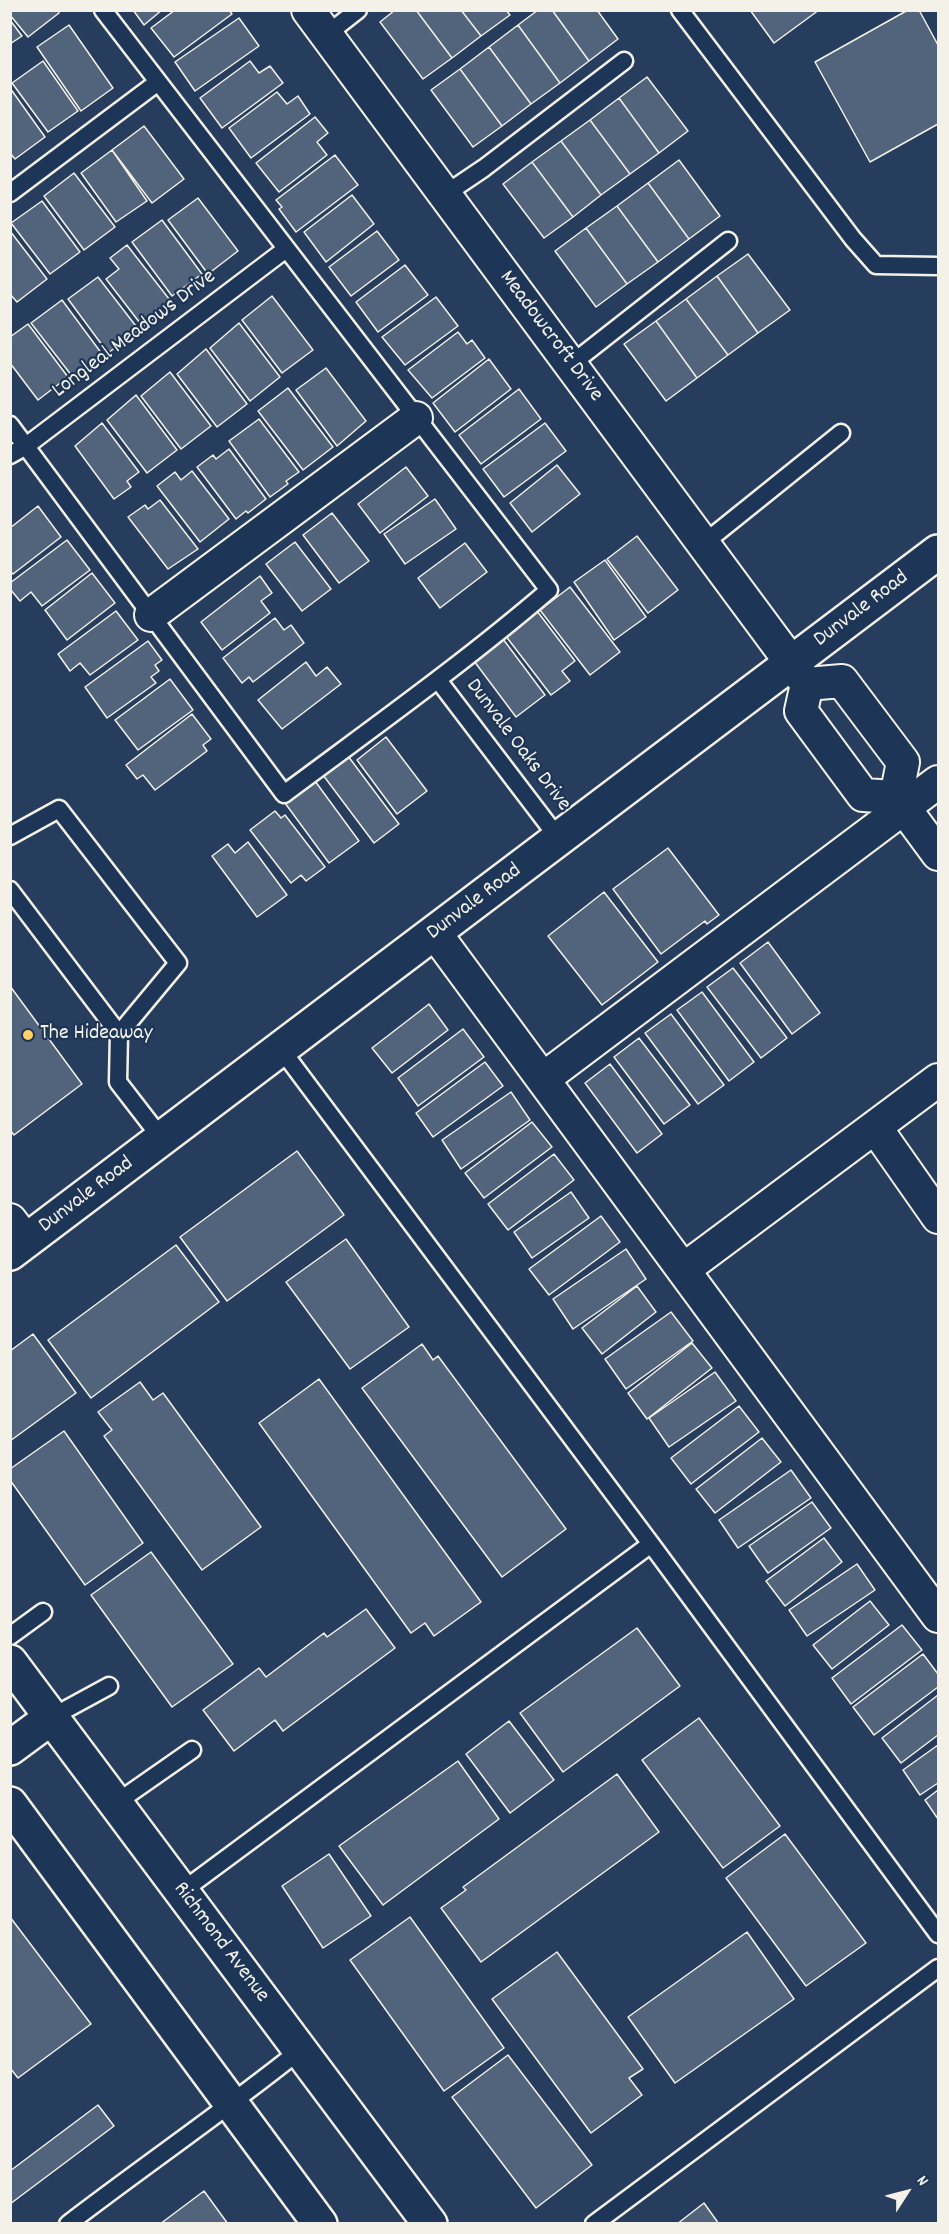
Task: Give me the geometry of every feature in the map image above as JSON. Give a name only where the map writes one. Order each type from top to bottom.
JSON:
[{"type":"main road","name":"Dunvale Road","points":[[16,1238],[162,1139],[559,839],[799,674],[939,552]]},
{"type":"main road","name":"Richmond Avenue","points":[[10,1662],[430,2223]]},
{"type":"main road","points":[[10,1748],[52,1717]]},
{"type":"main road","points":[[10,1804],[320,2223]]},
{"type":"street","name":"Meadowcroft Drive","points":[[308,10],[799,674]]},
{"type":"street","points":[[151,615],[416,418]]},
{"type":"street","points":[[900,802],[864,795],[801,711],[799,674],[842,681],[903,762],[900,802],[939,854]]},
{"type":"street","points":[[543,1079],[900,802],[939,782]]},
{"type":"street","points":[[435,933],[683,1270],[928,1580],[939,1616]]},
{"type":"street","points":[[683,1270],[939,1080]]},
{"type":"street","points":[[875,1127],[939,1217]]},
{"type":"lane","points":[[10,425],[284,794],[438,680],[549,590],[103,10]]},
{"type":"lane","points":[[326,35],[358,10]]},
{"type":"lane","points":[[680,10],[853,239],[876,265],[939,266]]},
{"type":"lane","points":[[444,195],[484,168],[624,61]]},
{"type":"lane","points":[[10,194],[158,82]]},
{"type":"lane","points":[[570,364],[728,241]]},
{"type":"lane","name":"Longleal Meadows Drive","points":[[10,455],[26,446],[286,249]]},
{"type":"lane","points":[[703,544],[841,433]]},
{"type":"lane","name":"Dunvale Oaks Drive","points":[[438,680],[559,839]]},
{"type":"lane","points":[[10,836],[59,809],[178,963],[118,1034]]},
{"type":"lane","points":[[10,890],[118,1034],[118,1082],[162,1139]]},
{"type":"lane","points":[[281,1049],[939,1934]]},
{"type":"lane","points":[[181,1892],[651,1544]]},
{"type":"lane","points":[[10,1636],[42,1612]]},
{"type":"lane","points":[[52,1717],[109,1686]]},
{"type":"lane","points":[[116,1803],[192,1750]]},
{"type":"lane","points":[[594,2223],[939,1968]]},
{"type":"lane","points":[[68,2223],[157,2156],[231,2105],[299,2051]]},
{"type":"building","points":[[10,10],[58,10],[59,13],[28,37],[10,15]]},
{"type":"building","points":[[133,10],[162,10],[144,25]]},
{"type":"building","points":[[175,10],[229,10],[232,14],[174,57],[151,28]]},
{"type":"building","points":[[395,10],[416,10],[452,58],[423,79],[380,22]]},
{"type":"building","points":[[416,10],[461,10],[481,36],[452,58]]},
{"type":"building","points":[[461,10],[506,10],[510,15],[481,36]]},
{"type":"building","points":[[538,10],[552,10],[589,61],[560,83],[518,25]]},
{"type":"building","points":[[552,10],[597,10],[618,39],[589,61]]},
{"type":"building","points":[[750,10],[819,10],[774,43]]},
{"type":"building","points":[[908,10],[919,10],[938,45],[938,124],[870,162],[815,62]]},
{"type":"building","points":[[239,18],[259,46],[195,91],[175,62]]},
{"type":"building","points":[[10,20],[22,36],[10,44]]},
{"type":"building","points":[[69,25],[113,88],[81,111],[37,47]]},
{"type":"building","points":[[518,25],[560,83],[531,104],[489,47]]},
{"type":"building","points":[[489,47],[531,104],[502,126],[460,69]]},
{"type":"building","points":[[43,61],[78,111],[48,132],[12,83]]},
{"type":"building","points":[[250,61],[259,73],[270,66],[283,83],[222,128],[200,98]]},
{"type":"building","points":[[460,69],[502,126],[473,147],[431,90]]},
{"type":"building","points":[[647,77],[688,131],[659,153],[619,98]]},
{"type":"building","points":[[10,88],[45,137],[15,159],[10,153]]},
{"type":"building","points":[[277,92],[287,104],[298,96],[310,114],[251,158],[229,128]]},
{"type":"building","points":[[619,98],[659,153],[630,174],[590,120]]},
{"type":"building","points":[[315,117],[328,133],[317,142],[327,155],[279,192],[256,163]]},
{"type":"building","points":[[590,120],[630,174],[601,195],[561,141]]},
{"type":"building","points":[[144,126],[184,179],[152,203],[112,150]]},
{"type":"building","points":[[561,141],[601,195],[573,217],[532,162]]},
{"type":"building","points":[[112,150],[147,201],[116,222],[81,173]]},
{"type":"building","points":[[335,155],[358,185],[296,232],[279,209],[282,207],[276,200]]},
{"type":"building","points":[[679,160],[720,216],[689,239],[648,183]]},
{"type":"building","points":[[532,162],[573,217],[544,238],[503,184]]},
{"type":"building","points":[[74,173],[115,227],[84,250],[44,196]]},
{"type":"building","points":[[648,183],[689,239],[658,262],[617,206]]},
{"type":"building","points":[[352,195],[374,224],[326,262],[304,232]]},
{"type":"building","points":[[198,198],[238,251],[208,274],[168,220]]},
{"type":"building","points":[[42,201],[80,252],[50,274],[11,223]]},
{"type":"building","points":[[617,206],[658,262],[627,284],[586,228]]},
{"type":"building","points":[[162,220],[202,274],[172,296],[132,242]]},
{"type":"building","points":[[586,228],[627,284],[596,307],[555,251]]},
{"type":"building","points":[[10,231],[47,279],[17,302],[10,294]]},
{"type":"building","points":[[377,231],[399,260],[351,296],[329,267]]},
{"type":"building","points":[[127,245],[173,304],[143,327],[106,279],[119,269],[110,258]]},
{"type":"building","points":[[748,254],[790,310],[758,333],[717,276]]},
{"type":"building","points":[[405,265],[428,295],[378,332],[356,302]]},
{"type":"building","points":[[717,276],[758,333],[728,355],[686,299]]},
{"type":"building","points":[[98,277],[139,330],[108,353],[68,299]]},
{"type":"building","points":[[272,296],[313,350],[282,373],[242,320]]},
{"type":"building","points":[[436,297],[458,326],[405,365],[382,337]]},
{"type":"building","points":[[686,299],[728,355],[697,378],[656,321]]},
{"type":"building","points":[[62,300],[102,354],[72,376],[31,323]]},
{"type":"building","points":[[656,321],[697,378],[666,401],[624,344]]},
{"type":"building","points":[[239,323],[280,377],[250,401],[210,348]]},
{"type":"building","points":[[28,324],[68,377],[38,400],[10,363],[10,337]]},
{"type":"building","points":[[458,332],[467,344],[472,340],[485,358],[432,398],[408,370]]},
{"type":"building","points":[[206,349],[247,404],[217,427],[177,374]]},
{"type":"building","points":[[489,359],[511,389],[455,432],[433,403]]},
{"type":"building","points":[[326,368],[366,421],[337,446],[296,390]]},
{"type":"building","points":[[170,372],[211,426],[181,449],[141,396]]},
{"type":"building","points":[[288,388],[333,447],[303,470],[258,411]]},
{"type":"building","points":[[519,389],[541,419],[481,464],[459,435]]},
{"type":"building","points":[[136,395],[177,450],[147,473],[107,420]]},
{"type":"building","points":[[259,419],[299,472],[286,481],[288,484],[270,497],[229,441]]},
{"type":"building","points":[[102,423],[139,472],[127,481],[131,487],[114,499],[75,446]]},
{"type":"building","points":[[545,423],[566,451],[504,497],[483,469]]},
{"type":"building","points":[[229,449],[266,499],[236,519],[197,467],[213,455],[216,459]]},
{"type":"building","points":[[557,465],[580,494],[532,532],[510,503]]},
{"type":"building","points":[[406,467],[428,496],[380,533],[358,504]]},
{"type":"building","points":[[192,471],[229,519],[200,542],[157,486],[175,472],[181,480]]},
{"type":"building","points":[[435,499],[456,529],[405,564],[384,534]]},
{"type":"building","points":[[160,500],[198,549],[168,569],[128,517],[145,505],[148,509]]},
{"type":"building","points":[[38,506],[61,537],[13,574],[10,571],[10,528]]},
{"type":"building","points":[[332,513],[369,561],[339,583],[303,535]]},
{"type":"building","points":[[637,536],[678,590],[648,613],[607,559]]},
{"type":"building","points":[[67,540],[90,570],[42,606],[31,592],[20,601],[10,589],[10,583]]},
{"type":"building","points":[[295,542],[331,589],[302,611],[266,564]]},
{"type":"building","points":[[465,543],[487,572],[440,608],[418,578]]},
{"type":"building","points":[[605,560],[646,617],[614,640],[574,582]]},
{"type":"building","points":[[92,573],[115,603],[67,640],[45,610]]},
{"type":"building","points":[[260,576],[272,593],[261,601],[270,613],[222,650],[201,622]]},
{"type":"building","points":[[570,587],[620,652],[590,675],[540,610]]},
{"type":"building","points":[[116,611],[138,640],[90,675],[80,663],[70,671],[58,654]]},
{"type":"building","points":[[537,611],[575,661],[562,671],[570,681],[551,695],[505,635]]},
{"type":"building","points":[[275,618],[284,630],[291,625],[304,643],[253,682],[249,677],[242,683],[223,658]]},
{"type":"building","points":[[503,639],[545,695],[516,717],[474,661]]},
{"type":"building","points":[[148,641],[162,660],[155,665],[159,671],[151,677],[156,683],[107,718],[85,687]]},
{"type":"building","points":[[306,662],[316,676],[327,667],[341,684],[282,729],[258,700]]},
{"type":"building","points":[[170,679],[193,710],[138,750],[115,720]]},
{"type":"building","points":[[192,714],[211,739],[203,745],[207,751],[155,790],[143,775],[137,779],[126,765]]},
{"type":"building","points":[[386,737],[427,791],[397,814],[357,760]]},
{"type":"building","points":[[348,756],[399,824],[374,843],[323,775]]},
{"type":"building","points":[[315,781],[359,841],[329,863],[285,803]]},
{"type":"building","points":[[275,811],[281,818],[285,815],[325,867],[306,881],[301,875],[291,883],[250,830]]},
{"type":"building","points":[[248,842],[287,895],[257,917],[212,856],[228,844],[235,853]]},
{"type":"building","points":[[668,848],[719,915],[707,924],[705,921],[661,954],[613,889]]},
{"type":"building","points":[[604,892],[658,962],[602,1005],[548,936]]},
{"type":"building","points":[[768,942],[820,1013],[792,1034],[740,963]]},
{"type":"building","points":[[733,968],[787,1038],[761,1058],[707,987]]},
{"type":"building","name":"The Hideaway","points":[[10,986],[82,1084],[14,1135],[10,1130]]},
{"type":"building","points":[[702,992],[754,1062],[729,1081],[677,1010]]},
{"type":"building","points":[[429,1004],[448,1030],[392,1073],[372,1048]]},
{"type":"building","points":[[671,1014],[724,1085],[698,1104],[645,1033]]},
{"type":"building","points":[[463,1029],[484,1057],[418,1106],[398,1078]]},
{"type":"building","points":[[639,1038],[690,1105],[664,1124],[614,1057]]},
{"type":"building","points":[[485,1062],[503,1086],[433,1137],[416,1113]]},
{"type":"building","points":[[610,1064],[662,1134],[637,1153],[585,1083]]},
{"type":"building","points":[[511,1092],[530,1120],[461,1169],[442,1140]]},
{"type":"building","points":[[532,1122],[552,1147],[484,1198],[465,1173]]},
{"type":"building","points":[[297,1151],[344,1215],[227,1301],[180,1237]]},
{"type":"building","points":[[554,1154],[574,1180],[508,1230],[488,1204]]},
{"type":"building","points":[[571,1192],[589,1218],[532,1258],[514,1232]]},
{"type":"building","points":[[601,1216],[620,1242],[549,1295],[529,1269]]},
{"type":"building","points":[[346,1239],[409,1327],[350,1369],[286,1282]]},
{"type":"building","points":[[176,1245],[219,1302],[91,1398],[48,1340]]},
{"type":"building","points":[[626,1249],[646,1279],[573,1329],[553,1299]]},
{"type":"building","points":[[637,1286],[656,1312],[602,1354],[582,1328]]},
{"type":"building","points":[[671,1312],[693,1341],[626,1389],[605,1359]]},
{"type":"building","points":[[33,1334],[76,1393],[10,1441],[10,1351]]},
{"type":"building","points":[[692,1343],[712,1368],[647,1419],[628,1393]]},
{"type":"building","points":[[422,1344],[433,1360],[438,1356],[566,1529],[502,1577],[362,1388]]},
{"type":"building","points":[[715,1372],[736,1401],[669,1447],[649,1418]]},
{"type":"building","points":[[319,1379],[481,1602],[434,1636],[425,1623],[411,1633],[259,1423]]},
{"type":"building","points":[[140,1382],[153,1400],[163,1393],[261,1527],[202,1570],[104,1436],[112,1430],[98,1412]]},
{"type":"building","points":[[739,1406],[759,1432],[691,1484],[671,1458]]},
{"type":"building","points":[[64,1431],[143,1543],[85,1585],[10,1480],[10,1469]]},
{"type":"building","points":[[762,1438],[781,1462],[715,1513],[696,1489]]},
{"type":"building","points":[[791,1470],[811,1498],[738,1548],[719,1520]]},
{"type":"building","points":[[812,1502],[831,1528],[768,1573],[749,1546]]},
{"type":"building","points":[[824,1538],[842,1562],[785,1606],[766,1581]]},
{"type":"building","points":[[151,1552],[233,1664],[172,1707],[91,1595]]},
{"type":"building","points":[[857,1564],[875,1590],[807,1636],[789,1610]]},
{"type":"building","points":[[870,1601],[889,1625],[832,1669],[813,1645]]},
{"type":"building","points":[[366,1609],[395,1648],[283,1731],[275,1720],[234,1751],[203,1710],[259,1668],[266,1677],[324,1633],[327,1637]]},
{"type":"building","points":[[902,1625],[922,1650],[851,1704],[832,1678]]},
{"type":"building","points":[[637,1628],[680,1686],[563,1772],[520,1713]]},
{"type":"building","points":[[923,1654],[938,1674],[938,1687],[874,1735],[853,1707]]},
{"type":"building","points":[[938,1695],[938,1735],[901,1763],[882,1738]]},
{"type":"building","points":[[699,1718],[780,1826],[723,1868],[642,1760]]},
{"type":"building","points":[[509,1721],[554,1780],[510,1813],[466,1754]]},
{"type":"building","points":[[938,1745],[938,1783],[920,1795],[903,1770]]},
{"type":"building","points":[[458,1761],[499,1819],[383,1905],[339,1846]]},
{"type":"building","points":[[617,1774],[659,1832],[481,1962],[441,1908],[466,1890],[463,1887]]},
{"type":"building","points":[[938,1790],[938,1819],[925,1800]]},
{"type":"building","points":[[785,1834],[866,1943],[806,1986],[726,1878]]},
{"type":"building","points":[[329,1854],[371,1916],[323,1948],[282,1886]]},
{"type":"building","points":[[10,1917],[91,2024],[18,2078],[10,2068]]},
{"type":"building","points":[[410,1917],[504,2048],[444,2091],[350,1960]]},
{"type":"building","points":[[747,1932],[794,1999],[675,2083],[628,2017]]},
{"type":"building","points":[[557,1952],[643,2069],[629,2078],[642,2095],[591,2133],[492,1999]]},
{"type":"building","points":[[508,2055],[592,2165],[536,2208],[452,2097]]},
{"type":"building","points":[[98,2105],[114,2126],[10,2204],[10,2171]]},
{"type":"building","points":[[204,2191],[228,2224],[160,2224]]},
{"type":"building","points":[[704,2203],[719,2224],[677,2224]]},
{"type":"place","name":"The Hideaway","points":[[28,1035]]}]
